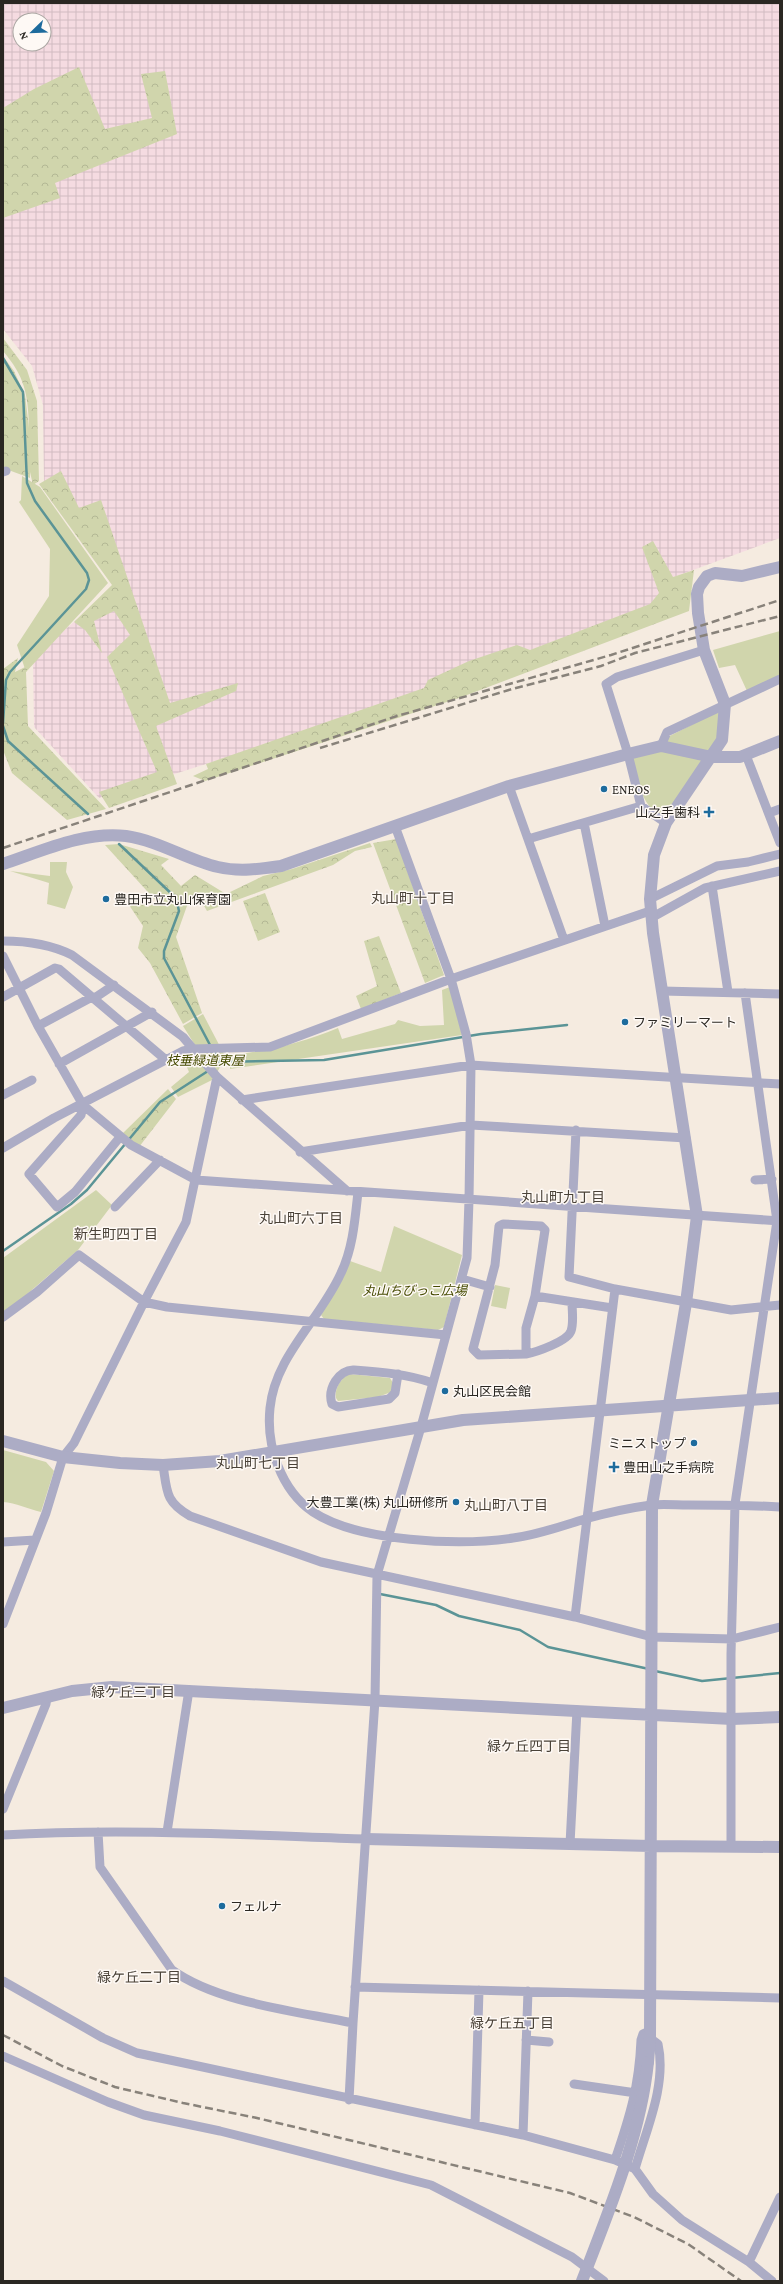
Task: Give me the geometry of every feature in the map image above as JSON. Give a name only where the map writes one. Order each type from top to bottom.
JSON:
[{"type":"street","points":[[582,2281],[629,2151],[645,2094],[650,2034],[652,1505],[686,1303],[697,1216],[650,909],[654,855],[666,823],[681,798],[712,757],[722,740],[725,704],[704,650],[697,594],[699,587],[707,576],[715,573],[742,576],[780,566]]},
{"type":"street","points":[[666,823],[641,806],[628,754],[606,684],[617,677],[704,650]]},
{"type":"street","points":[[661,746],[667,732],[780,679]]},
{"type":"street","points":[[3,864],[82,838],[126,836],[163,845],[218,867],[248,871],[282,866],[509,786],[628,754],[661,746],[712,757],[746,755],[780,742]]},
{"type":"street","points":[[746,755],[780,843]]},
{"type":"street","points":[[509,786],[564,940]]},
{"type":"street","points":[[528,839],[641,806]]},
{"type":"street","points":[[769,813],[780,809]]},
{"type":"street","points":[[584,823],[605,926]]},
{"type":"street","points":[[349,2100],[352,2022],[375,1700],[377,1575],[421,1427],[467,1258],[471,1125],[471,1065],[466,1034],[451,979],[395,826]]},
{"type":"street","points":[[650,909],[717,866],[748,862],[780,854]]},
{"type":"street","points":[[3,1148],[54,1118],[83,1105],[166,1060],[193,1049],[217,1050],[270,1047],[451,979],[605,926],[712,886],[780,872]]},
{"type":"street","points":[[712,886],[728,992]]},
{"type":"street","points":[[3,941],[27,941],[59,948],[72,955],[152,1012],[183,1037],[216,1076],[242,1100],[300,1152],[347,1191]]},
{"type":"street","points":[[3,956],[7,974],[19,988],[58,1064],[83,1105],[131,1145],[196,1180],[779,1221]]},
{"type":"street","points":[[3,997],[55,968],[92,997],[166,1060]]},
{"type":"street","points":[[38,1026],[114,985]]},
{"type":"street","points":[[662,991],[780,994]]},
{"type":"street","points":[[731,1846],[732,1639],[735,1504],[764,1307],[779,1221],[745,993]]},
{"type":"street","points":[[58,1064],[152,1012]]},
{"type":"street","points":[[242,1100],[471,1065],[780,1084]]},
{"type":"street","points":[[3,1624],[35,1540],[63,1457],[74,1443],[144,1302],[186,1222],[196,1180],[216,1076]]},
{"type":"street","points":[[3,1095],[32,1080]]},
{"type":"street","points":[[83,1105],[81,1115],[29,1174],[57,1207],[75,1192],[121,1138]]},
{"type":"street","points":[[300,1152],[471,1125],[576,1130],[686,1138]]},
{"type":"street","points":[[576,1130],[574,1207],[568,1277],[614,1289],[731,1310],[780,1305]]},
{"type":"street","points":[[115,1207],[160,1160]]},
{"type":"street","points":[[755,1180],[772,1179]]},
{"type":"street","points":[[358,1192],[353,1235],[346,1262],[341,1274],[311,1323],[285,1361],[275,1386],[270,1409],[269,1427],[273,1452],[279,1468],[293,1491],[313,1511],[328,1520],[344,1526],[389,1536],[462,1543],[545,1533],[585,1519],[652,1505],[735,1504],[780,1507]]},
{"type":"street","points":[[526,1354],[526,1328],[535,1296],[545,1230],[541,1226],[503,1224],[499,1226],[495,1265],[473,1349],[479,1355],[526,1354],[562,1340],[568,1336],[571,1331],[572,1302]]},
{"type":"street","points":[[3,1318],[37,1292],[79,1255],[144,1302],[167,1307],[311,1323],[446,1335]]},
{"type":"street","points":[[462,1278],[490,1287]]},
{"type":"street","points":[[575,1617],[585,1519],[600,1411],[614,1289]]},
{"type":"street","points":[[535,1296],[612,1308]]},
{"type":"street","points":[[398,1374],[395,1393],[389,1399],[338,1408],[332,1404],[333,1387],[344,1371],[354,1370],[398,1374],[412,1376],[433,1383]]},
{"type":"street","points":[[3,1441],[63,1457],[120,1464],[163,1465],[220,1461],[480,1418],[780,1398]]},
{"type":"street","points":[[163,1465],[167,1493],[170,1501],[176,1508],[190,1516],[321,1562],[575,1617],[652,1637],[732,1639],[780,1627]]},
{"type":"street","points":[[3,1542],[35,1540]]},
{"type":"street","points":[[3,1708],[78,1690],[105,1687],[189,1690],[732,1719],[780,1717]]},
{"type":"street","points":[[167,1832],[189,1690]]},
{"type":"street","points":[[3,1809],[47,1697]]},
{"type":"street","points":[[570,1844],[577,1710]]},
{"type":"street","points":[[98,1832],[100,1867],[172,1970],[188,1981],[235,1998],[352,2022]]},
{"type":"street","points":[[3,1835],[98,1832],[167,1832],[366,1839],[651,1846],[780,1847]]},
{"type":"street","points":[[3,1981],[103,2038],[137,2053],[349,2100],[523,2135],[615,2160],[635,2169],[653,2194],[682,2220],[749,2262],[772,2281]]},
{"type":"street","points":[[355,1987],[650,1993],[780,1998]]},
{"type":"street","points":[[475,2125],[479,1990]]},
{"type":"street","points":[[523,2135],[528,1991]]},
{"type":"street","points":[[615,2160],[631,2114],[636,2093],[639,2079],[643,2034],[650,2034]]},
{"type":"street","points":[[635,2169],[656,2099],[660,2066],[658,2044],[650,2034]]},
{"type":"street","points":[[526,2040],[548,2042]]},
{"type":"street","points":[[3,2056],[108,2102],[144,2114],[227,2132],[431,2185],[572,2257],[604,2281]]},
{"type":"street","points":[[574,2084],[636,2093]]},
{"type":"street","points":[[749,2262],[780,2197]]},
{"type":"shaded area","points":[[3,3],[780,3],[780,538],[674,577],[681,613],[99,798],[34,727],[33,657],[116,586],[79,530],[51,501],[44,483],[43,405],[32,366],[3,329]]},
{"type":"green space","points":[[79,67],[105,129],[152,118],[141,74],[165,71],[177,134],[55,183],[60,198],[3,218],[3,108],[34,89]]},
{"type":"green space","points":[[3,338],[27,370],[37,401],[39,481],[33,485],[30,472],[30,478],[3,468],[3,356],[14,371],[25,395],[29,428],[28,405],[24,386],[16,369],[3,351]]},
{"type":"green space","points":[[61,471],[79,508],[101,500],[170,703],[238,683],[236,691],[156,726],[177,784],[109,808],[99,792],[157,772],[107,657],[130,635],[114,611],[94,621],[102,653],[85,630],[74,622],[112,585],[39,484]]},
{"type":"green space","points":[[22,476],[40,487],[108,583],[26,672],[17,645],[49,596],[50,549],[19,502],[21,500]]},
{"type":"green space","points":[[653,541],[673,577],[694,570],[689,611],[459,698],[205,781],[193,776],[208,769],[206,764],[424,688],[428,680],[469,661],[517,645],[530,650],[650,604],[659,593],[642,547]]},
{"type":"green space","points":[[780,631],[780,675],[747,691],[735,665],[719,668],[713,650]]},
{"type":"green space","points":[[18,658],[15,672],[29,665],[26,672],[28,726],[106,809],[67,820],[12,773],[3,750],[3,669]]},
{"type":"green space","points":[[721,710],[719,738],[665,817],[657,813],[650,807],[641,792],[632,755]]},
{"type":"green space","points":[[396,839],[444,975],[425,983],[373,843]]},
{"type":"green space","points":[[370,843],[372,847],[355,851],[333,865],[207,911],[200,899],[188,903],[176,937],[202,1013],[183,1024],[150,963],[138,948],[143,926],[129,905],[136,897],[148,907],[157,902],[105,845],[119,844],[169,859],[161,865],[181,886],[195,875],[226,894],[263,876],[292,869]]},
{"type":"green space","points":[[50,862],[67,862],[66,872],[73,887],[65,909],[47,904],[49,883],[10,871],[50,876]]},
{"type":"green space","points":[[265,893],[280,932],[258,941],[243,901]]},
{"type":"green space","points":[[379,936],[401,993],[361,1009],[356,996],[377,986],[364,941]]},
{"type":"green space","points":[[450,987],[462,1035],[230,1069],[230,1055],[285,1046],[338,1028],[342,1039],[395,1024],[398,1020],[420,1026],[444,1025],[442,990]]},
{"type":"green space","name":"枝垂緑道東屋","points":[[203,1014],[226,1058],[212,1080],[178,1097],[171,1087],[189,1072],[183,1058],[195,1045],[183,1026]]},
{"type":"green space","points":[[168,1089],[176,1099],[139,1147],[122,1134]]},
{"type":"green space","points":[[96,1190],[112,1205],[78,1250],[3,1315],[3,1258]]},
{"type":"green space","name":"丸山ちびっこ広場","points":[[394,1226],[462,1255],[444,1327],[438,1330],[324,1319],[321,1315],[350,1261],[381,1272]]},
{"type":"green space","points":[[495,1285],[510,1288],[506,1309],[491,1306]]},
{"type":"green space","points":[[349,1374],[390,1378],[393,1383],[391,1392],[378,1397],[338,1401],[336,1398],[337,1388],[341,1381]]},
{"type":"green space","points":[[3,1450],[46,1462],[54,1471],[41,1512],[3,1502]]},
{"type":"waterway","points":[[3,358],[23,392],[27,483],[35,501],[87,573],[89,580],[86,589],[10,672],[6,680],[3,723]]},
{"type":"waterway","points":[[3,726],[8,741],[88,814]]},
{"type":"waterway","points":[[119,844],[176,898],[179,911],[164,951],[164,958],[219,1062]]},
{"type":"waterway","points":[[212,1068],[219,1062],[324,1060],[481,1034],[567,1025]]},
{"type":"waterway","points":[[3,1251],[71,1204],[87,1190],[160,1102],[208,1071]]},
{"type":"waterway","points":[[380,1594],[436,1605],[459,1616],[520,1630],[548,1647],[649,1669]]},
{"type":"waterway","points":[[655,1671],[702,1681],[780,1673]]},
{"type":"railway","points":[[3,848],[397,716],[611,655],[780,600]]},
{"type":"railway","points":[[320,748],[512,689],[601,666],[635,653],[780,616]]},
{"type":"railway","points":[[3,2035],[62,2066],[115,2087],[257,2118],[570,2193],[634,2217],[688,2244],[741,2281]]},
{"type":"place","name":"ENEOS","points":[[604,789]]},
{"type":"place","name":"山之手歯科","points":[[709,812]]},
{"type":"place","name":"豊田市立丸山保育園","points":[[106,899]]},
{"type":"place","name":"ファミリーマート","points":[[625,1022]]},
{"type":"place","name":"丸山区民会館","points":[[445,1391]]},
{"type":"place","name":"ミニストップ","points":[[694,1443]]},
{"type":"place","name":"豊田山之手病院","points":[[614,1467]]},
{"type":"place","name":"大豊工業(株) 丸山研修所","points":[[456,1502]]},
{"type":"place","name":"フェルナ","points":[[222,1906]]},
{"type":"district","name":"丸山町十丁目","points":[[413,898]]},
{"type":"district","name":"丸山町九丁目","points":[[563,1197]]},
{"type":"district","name":"丸山町六丁目","points":[[301,1218]]},
{"type":"district","name":"新生町四丁目","points":[[116,1234]]},
{"type":"district","name":"丸山町七丁目","points":[[258,1463]]},
{"type":"district","name":"丸山町八丁目","points":[[506,1505]]},
{"type":"district","name":"緑ケ丘三丁目","points":[[133,1692]]},
{"type":"district","name":"緑ケ丘四丁目","points":[[529,1746]]},
{"type":"district","name":"緑ケ丘二丁目","points":[[139,1977]]},
{"type":"district","name":"緑ケ丘五丁目","points":[[512,2023]]}]
